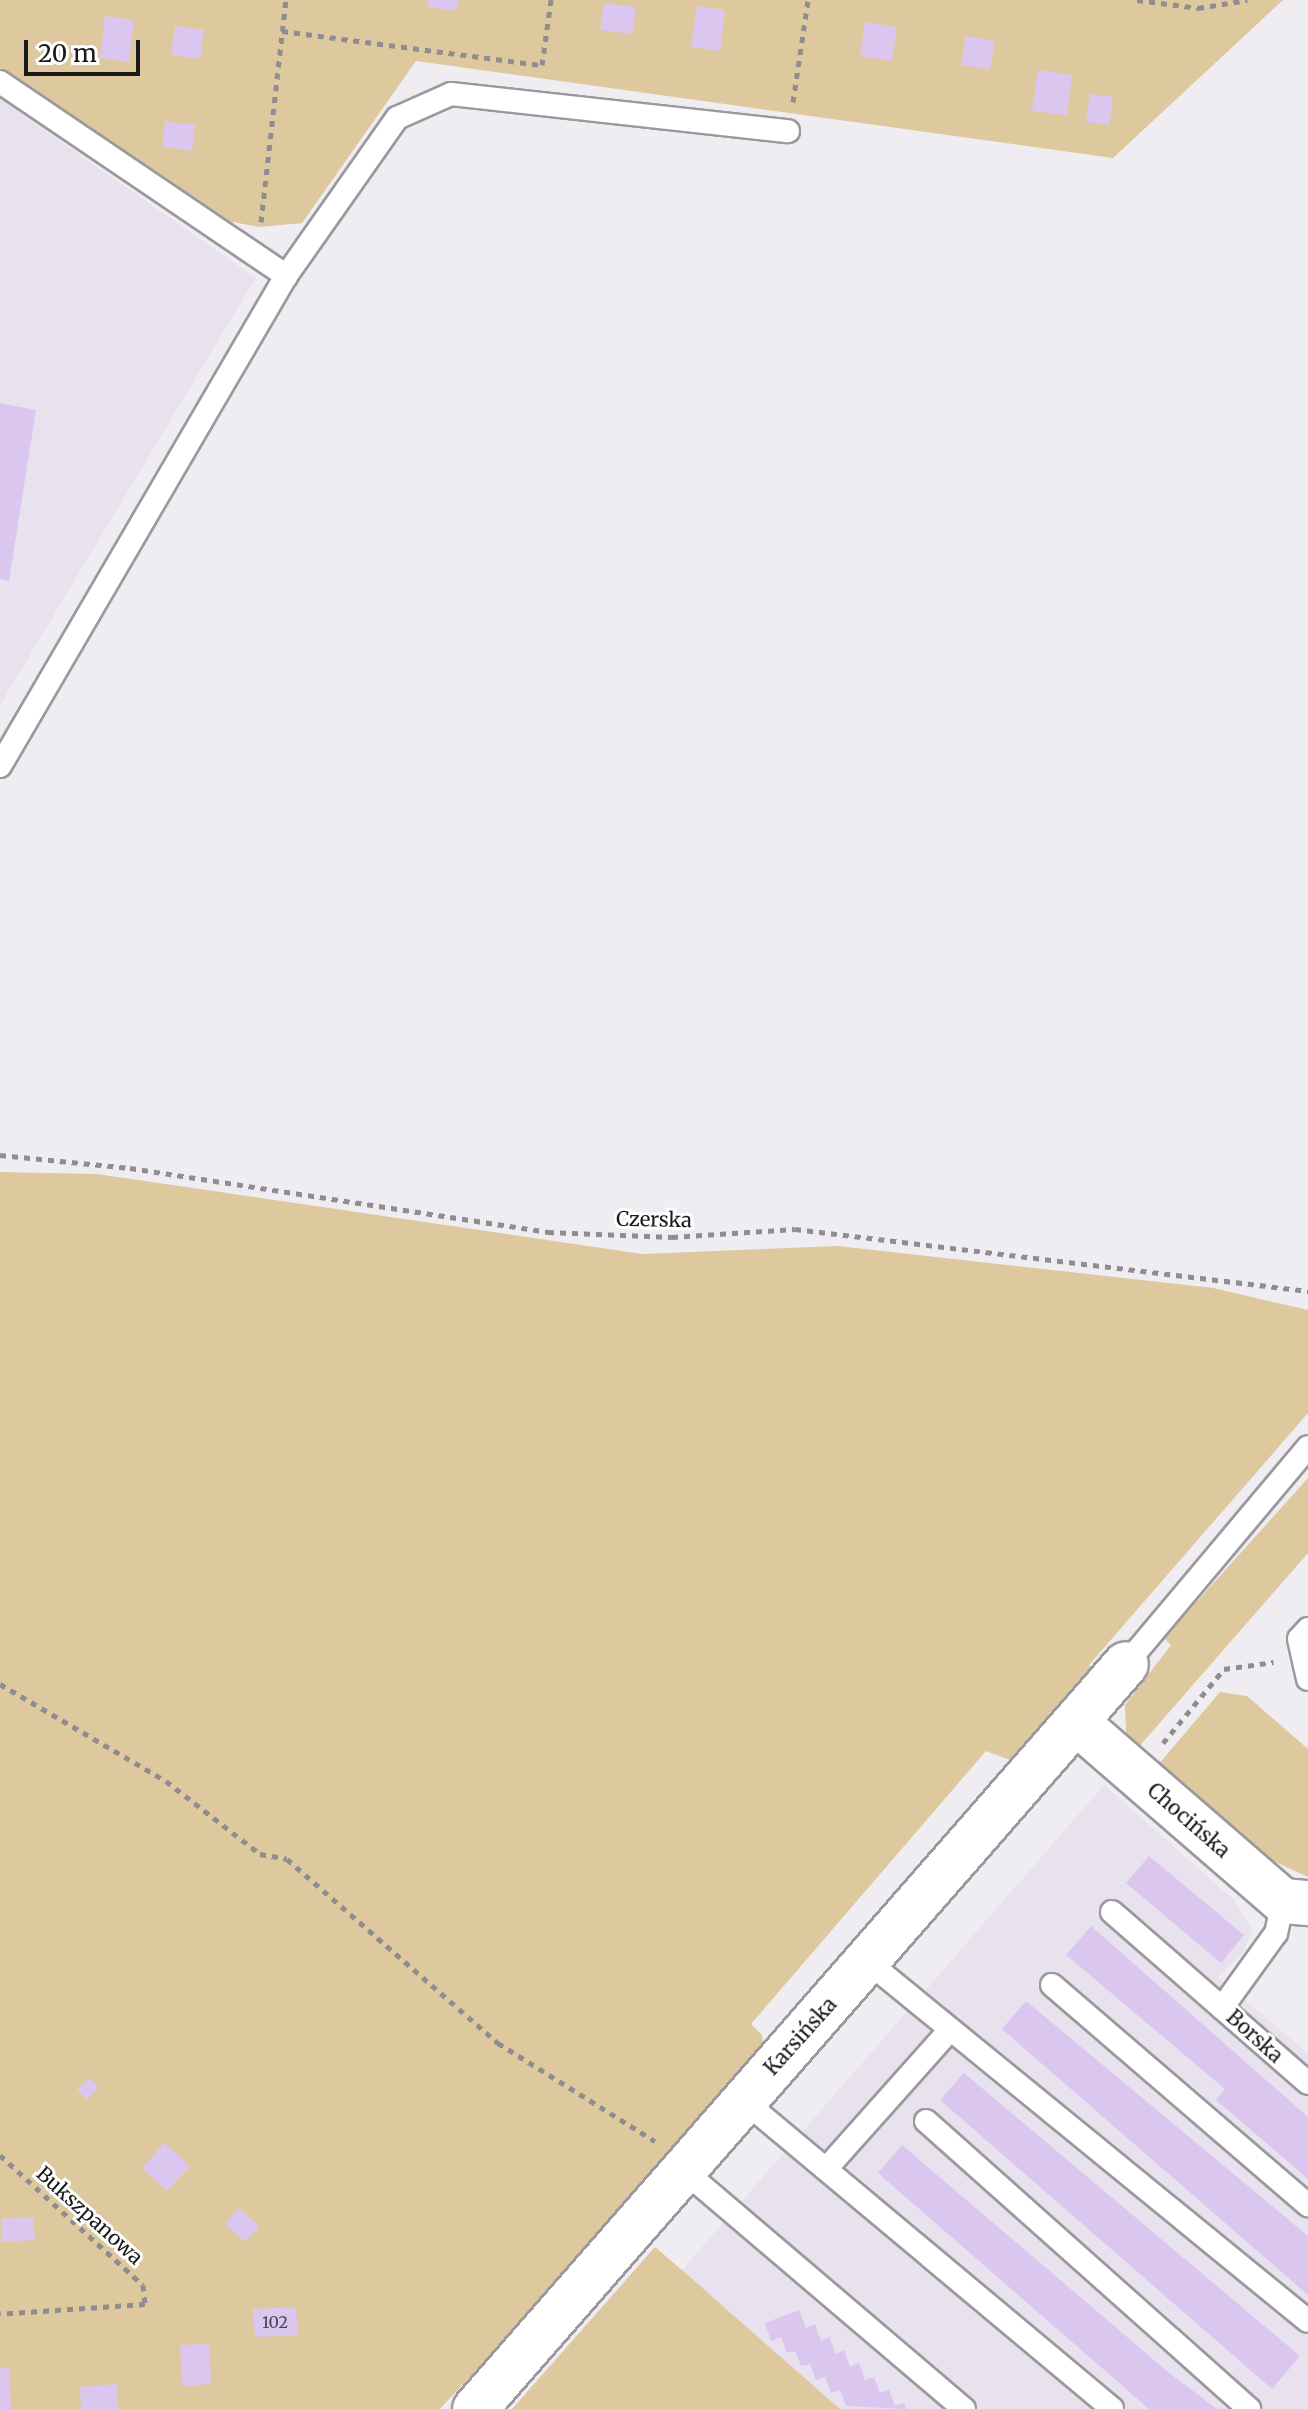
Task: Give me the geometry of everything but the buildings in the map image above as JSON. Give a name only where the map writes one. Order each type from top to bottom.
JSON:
[{"type":"street","name":"Karsińska","points":[[475,2409],[1126,1664]]},
{"type":"street","name":"Chocińska","points":[[1076,1722],[1295,1902]]},
{"type":"lane","points":[[0,82],[241,249],[286,276]]},
{"type":"lane","points":[[0,766],[286,276],[397,118],[451,94],[788,131]]},
{"type":"lane","points":[[1126,1664],[1308,1447]]},
{"type":"lane","points":[[1305,1668],[1299,1639],[1308,1629]]},
{"type":"lane","name":"Borska","points":[[1295,1902],[1222,2008],[1308,2083]]},
{"type":"lane","points":[[1112,1912],[1222,2008]]},
{"type":"lane","points":[[867,1961],[948,2032],[1308,2321]]},
{"type":"lane","points":[[1052,1985],[1308,2205]]},
{"type":"lane","points":[[826,2169],[948,2032]]},
{"type":"lane","points":[[743,2100],[1112,2409]]},
{"type":"lane","points":[[926,2121],[1249,2409]]},
{"type":"lane","points":[[686,2166],[964,2409]]},
{"type":"path","points":[[241,249],[260,227],[286,0]]},
{"type":"path","points":[[282,31],[542,65],[551,0]]},
{"type":"path","points":[[788,131],[808,0]]},
{"type":"path","points":[[1137,0],[1198,8],[1247,0]]},
{"type":"path","name":"Czerska","points":[[0,1155],[130,1168],[548,1232],[672,1237],[795,1229],[1308,1291]]},
{"type":"path","points":[[1137,1774],[1224,1669],[1305,1668]]},
{"type":"path","points":[[0,1684],[166,1781],[260,1854],[287,1859],[498,2043],[686,2166]]},
{"type":"path","name":"Bukszpanowa","points":[[0,2155],[143,2285],[145,2304],[0,2314]]},
{"type":"shaded area","points":[[0,0],[1283,0],[1113,158],[416,61],[302,223],[260,227],[216,219],[0,68]]},
{"type":"shaded area","points":[[0,99],[256,278],[0,705]]},
{"type":"shaded area","points":[[0,1172],[97,1174],[642,1254],[838,1246],[1213,1288],[1308,1310],[1308,1413],[1089,1665],[1096,1672],[1013,1761],[986,1751],[751,2024],[762,2035],[763,2047],[614,2222],[440,2409],[0,2409]]},
{"type":"shaded area","points":[[1308,1478],[1308,1553],[1137,1749],[1126,1732],[1125,1705],[1171,1645],[1164,1638]]},
{"type":"shaded area","points":[[1220,1692],[1247,1696],[1308,1749],[1308,1877],[1254,1852],[1157,1766]]},
{"type":"shaded area","points":[[1104,1785],[1234,1900],[1253,1931],[1243,1953],[1218,1977],[1308,2053],[1308,2409],[840,2409],[682,2270]]},
{"type":"shaded area","points":[[655,2247],[682,2270],[840,2409],[512,2409]]}]
